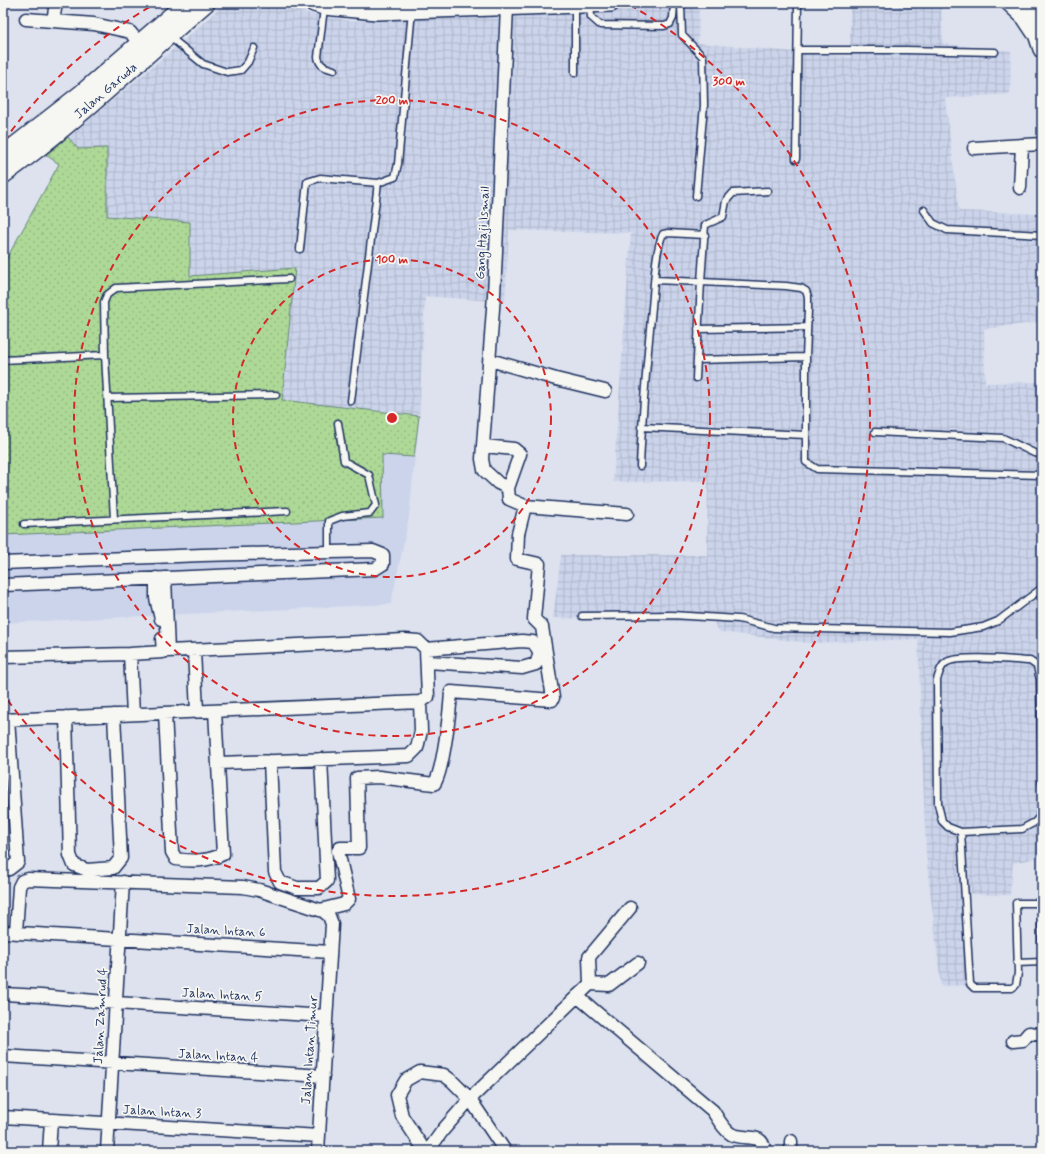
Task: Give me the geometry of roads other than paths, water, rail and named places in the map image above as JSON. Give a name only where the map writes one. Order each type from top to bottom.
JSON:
[{"type":"main road","name":"Jalan Garuda","points":[[7,148],[82,93],[186,3]]},
{"type":"main road","name":"Jalan Garuda","points":[[3,175],[28,157],[93,103],[206,3]]},
{"type":"main road","points":[[319,5],[377,11],[611,3]]},
{"type":"main road","points":[[1010,3],[1025,17],[1039,41]]},
{"type":"main road","points":[[1032,3],[1039,41]]},
{"type":"street","points":[[53,21],[56,3]]},
{"type":"street","name":"Gang Haji Ismail","points":[[508,488],[498,483],[484,470],[482,459],[495,279],[518,5]]},
{"type":"street","points":[[26,19],[94,24],[130,32],[139,43]]},
{"type":"street","points":[[974,148],[1042,144]]},
{"type":"street","points":[[1020,188],[1022,145]]},
{"type":"street","points":[[490,360],[605,391]]},
{"type":"street","points":[[484,446],[514,449],[520,454],[508,488],[509,499],[525,506],[627,514]]},
{"type":"street","points":[[320,910],[344,904],[349,899],[338,851],[340,848],[359,848],[357,778],[379,777],[434,784],[437,780],[442,757],[451,692],[552,700],[553,698],[542,626],[534,619],[539,564],[517,558],[518,534],[525,506]]},
{"type":"street","points":[[3,563],[329,551],[373,551],[383,555],[383,564],[375,568],[3,585]]},
{"type":"street","points":[[202,555],[204,576]]},
{"type":"street","points":[[17,563],[17,584]]},
{"type":"street","points":[[3,870],[9,870],[18,862],[6,719],[420,702],[428,697],[426,649],[418,641],[405,640],[168,652],[161,578]]},
{"type":"street","points":[[3,657],[163,652],[165,628]]},
{"type":"street","points":[[426,649],[522,641],[533,642],[540,655],[536,664],[522,668],[427,662]]},
{"type":"street","points":[[194,651],[197,711]]},
{"type":"street","points":[[130,654],[133,714]]},
{"type":"street","points":[[219,763],[409,756],[417,748],[421,731],[420,702]]},
{"type":"street","points":[[165,713],[172,852],[176,859],[183,861],[213,859],[223,854],[215,711]]},
{"type":"street","points":[[66,717],[70,855],[74,865],[87,870],[113,868],[121,858],[114,715]]},
{"type":"street","points":[[270,761],[275,872],[280,882],[297,888],[319,888],[327,881],[321,759]]},
{"type":"street","points":[[16,932],[19,887],[22,881],[28,879],[243,887],[259,890],[320,910],[329,916],[332,924],[330,952]]},
{"type":"street","name":"Jalan Zamrud 4","points":[[107,1151],[123,882]]},
{"type":"street","points":[[590,984],[589,957],[630,908]]},
{"type":"street","name":"Jalan Intan 6","points":[[3,932],[330,952]]},
{"type":"street","name":"Jalan Intan Timur","points":[[318,1151],[330,952]]},
{"type":"street","points":[[428,1151],[443,1130],[470,1099],[590,984],[609,985],[638,963]]},
{"type":"street","name":"Jalan Intan 5","points":[[3,994],[116,1003],[326,1016]]},
{"type":"street","points":[[577,996],[713,1111],[724,1128],[732,1135],[757,1138],[764,1146],[764,1151]]},
{"type":"street","points":[[1013,1041],[1023,1040],[1029,1033],[1042,1035]]},
{"type":"street","name":"Jalan Intan 4","points":[[3,1056],[323,1076]]},
{"type":"street","points":[[425,1151],[402,1116],[397,1095],[406,1080],[420,1072],[444,1075],[470,1099],[501,1149]]},
{"type":"street","name":"Jalan Intan 3","points":[[3,1117],[319,1136]]},
{"type":"street","points":[[50,1151],[51,1120]]},
{"type":"lane","points":[[583,4],[591,17],[600,25],[664,26],[670,24],[673,18],[674,3]]},
{"type":"lane","points":[[681,3],[682,35],[703,57],[704,105],[696,196]]},
{"type":"lane","points":[[796,159],[798,3]]},
{"type":"lane","points":[[575,73],[583,4]]},
{"type":"lane","points":[[319,5],[319,63],[323,67],[334,70]]},
{"type":"lane","points":[[300,249],[308,182],[320,178],[378,183],[394,177],[398,164],[412,10]]},
{"type":"lane","points":[[168,36],[203,64],[228,72],[240,70],[248,62],[254,48]]},
{"type":"lane","points":[[798,50],[995,52]]},
{"type":"lane","points":[[351,401],[378,183]]},
{"type":"lane","points":[[696,378],[705,225],[723,217],[726,201],[733,194],[768,191]]},
{"type":"lane","points":[[924,210],[933,223],[947,230],[1042,235]]},
{"type":"lane","points":[[640,466],[641,427],[660,241],[663,234],[668,233],[704,235]]},
{"type":"lane","points":[[114,519],[105,355],[104,302],[106,295],[116,288],[289,279]]},
{"type":"lane","points":[[655,280],[786,286],[801,288],[806,291],[808,297],[806,357],[806,462],[817,469],[1042,475]]},
{"type":"lane","points":[[698,329],[807,327]]},
{"type":"lane","points":[[3,360],[105,355]]},
{"type":"lane","points":[[697,360],[806,357]]},
{"type":"lane","points":[[108,398],[276,395]]},
{"type":"lane","points":[[329,551],[330,521],[342,516],[370,513],[376,506],[369,475],[344,461],[338,423]]},
{"type":"lane","points":[[641,427],[806,435]]},
{"type":"lane","points":[[875,432],[1003,438],[1034,453],[1042,454]]},
{"type":"lane","points":[[24,524],[287,511]]},
{"type":"lane","points":[[582,616],[672,616],[739,620],[774,628],[950,632],[983,627],[998,621],[1042,588]]},
{"type":"lane","points":[[1042,783],[1041,680],[1037,666],[1030,661],[958,658],[946,662],[941,668],[937,680],[938,804],[942,821],[948,827],[961,832],[1022,829],[1035,822],[1039,817],[1042,805]]},
{"type":"lane","points":[[961,832],[970,984],[974,988],[1012,988],[1016,985],[1018,963],[1016,903],[1042,903],[1042,946]]},
{"type":"lane","points":[[1018,963],[1042,962]]}]
